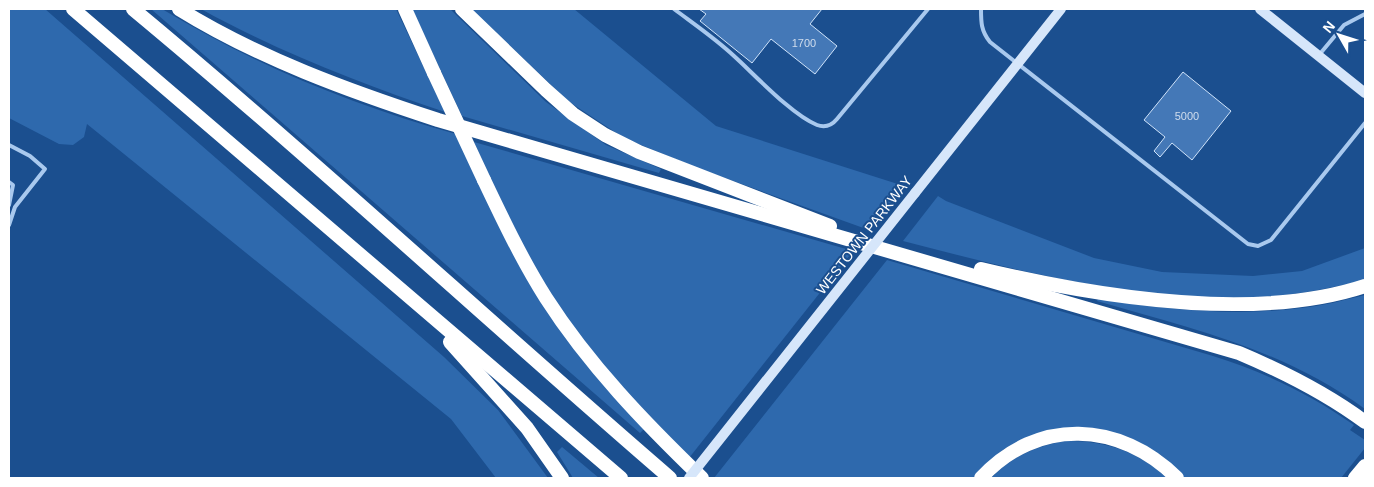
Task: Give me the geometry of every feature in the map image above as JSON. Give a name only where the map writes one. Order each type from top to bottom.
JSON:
[{"type":"highway","points":[[73,9],[621,478]]},
{"type":"highway","points":[[133,9],[387,228],[463,298],[670,478]]},
{"type":"highway","points":[[179,9],[265,54],[366,96],[438,120],[1239,353],[1282,370],[1314,388],[1362,420]]},
{"type":"highway","points":[[404,9],[522,257],[570,332],[616,389],[702,478]]},
{"type":"highway","points":[[462,9],[566,108],[605,135],[638,152],[900,255]]},
{"type":"highway","points":[[942,267],[966,265],[1058,286],[1208,304],[1260,304],[1311,298],[1365,286]]},
{"type":"highway","points":[[390,280],[486,380],[526,428],[562,478]]},
{"type":"highway","points":[[981,478],[1002,458],[1027,444],[1055,436],[1084,433],[1110,437],[1138,448],[1162,463],[1177,478]]},
{"type":"highway","points":[[1355,478],[1365,466]]},
{"type":"street","name":"WESTOWN PARKWAY","points":[[689,478],[1061,9]]},
{"type":"street","points":[[1260,9],[1365,93]]},
{"type":"lane","points":[[674,9],[732,54],[771,90],[818,126],[832,124],[837,119],[928,9]]},
{"type":"lane","points":[[981,9],[984,34],[990,42],[1248,244],[1258,246],[1272,240],[1365,123]]},
{"type":"lane","points":[[1319,55],[1344,25],[1365,14]]},
{"type":"lane","points":[[9,145],[30,156],[45,169],[15,207],[9,225]]},
{"type":"lane","points":[[9,182],[13,185],[9,205]]},
{"type":"shaded area","points":[[9,9],[45,9],[444,357],[498,410],[548,478],[496,478],[451,419],[87,124],[84,137],[73,145],[59,144],[9,118]]},
{"type":"shaded area","points":[[151,9],[162,9],[268,66],[305,82],[379,110],[456,134],[507,237],[646,427],[640,433]]},
{"type":"shaded area","points":[[201,9],[396,9],[445,112],[382,90],[290,53]]},
{"type":"shaded area","points":[[412,9],[450,9],[546,102],[606,145],[661,169],[659,173],[462,116]]},
{"type":"shaded area","points":[[471,9],[574,9],[716,126],[904,186],[869,230],[700,169],[624,138],[568,101]]},
{"type":"shaded area","points":[[474,142],[853,251],[689,458],[659,429],[576,334],[518,241]]},
{"type":"shaded area","points":[[938,196],[946,201],[1094,258],[1162,272],[1253,276],[1302,271],[1365,248],[1365,280],[1321,290],[1287,295],[1229,298],[1181,296],[1134,291],[1041,275],[903,241]]},
{"type":"shaded area","points":[[887,260],[1213,356],[1250,369],[1321,403],[1354,425],[1350,430],[1365,440],[1365,448],[1341,478],[1184,478],[1161,455],[1128,437],[1106,431],[1025,438],[1004,449],[973,478],[714,478]]},
{"type":"shaded area","points":[[1365,295],[1365,409],[1334,388],[1269,356],[1202,332],[1097,301],[1098,299],[1200,311],[1250,312],[1309,307]]},
{"type":"shaded area","points":[[1065,441],[1107,445],[1120,449],[1144,461],[1167,478],[991,478],[1007,464],[1034,449]]},
{"type":"shaded area","points":[[562,447],[599,478],[573,478],[557,452]]},
{"type":"building","points":[[699,9],[822,9],[810,24],[837,46],[815,74],[771,39],[752,63],[700,21],[706,14]]},
{"type":"building","points":[[1183,72],[1231,111],[1192,160],[1172,143],[1160,157],[1154,151],[1165,137],[1144,120]]}]
